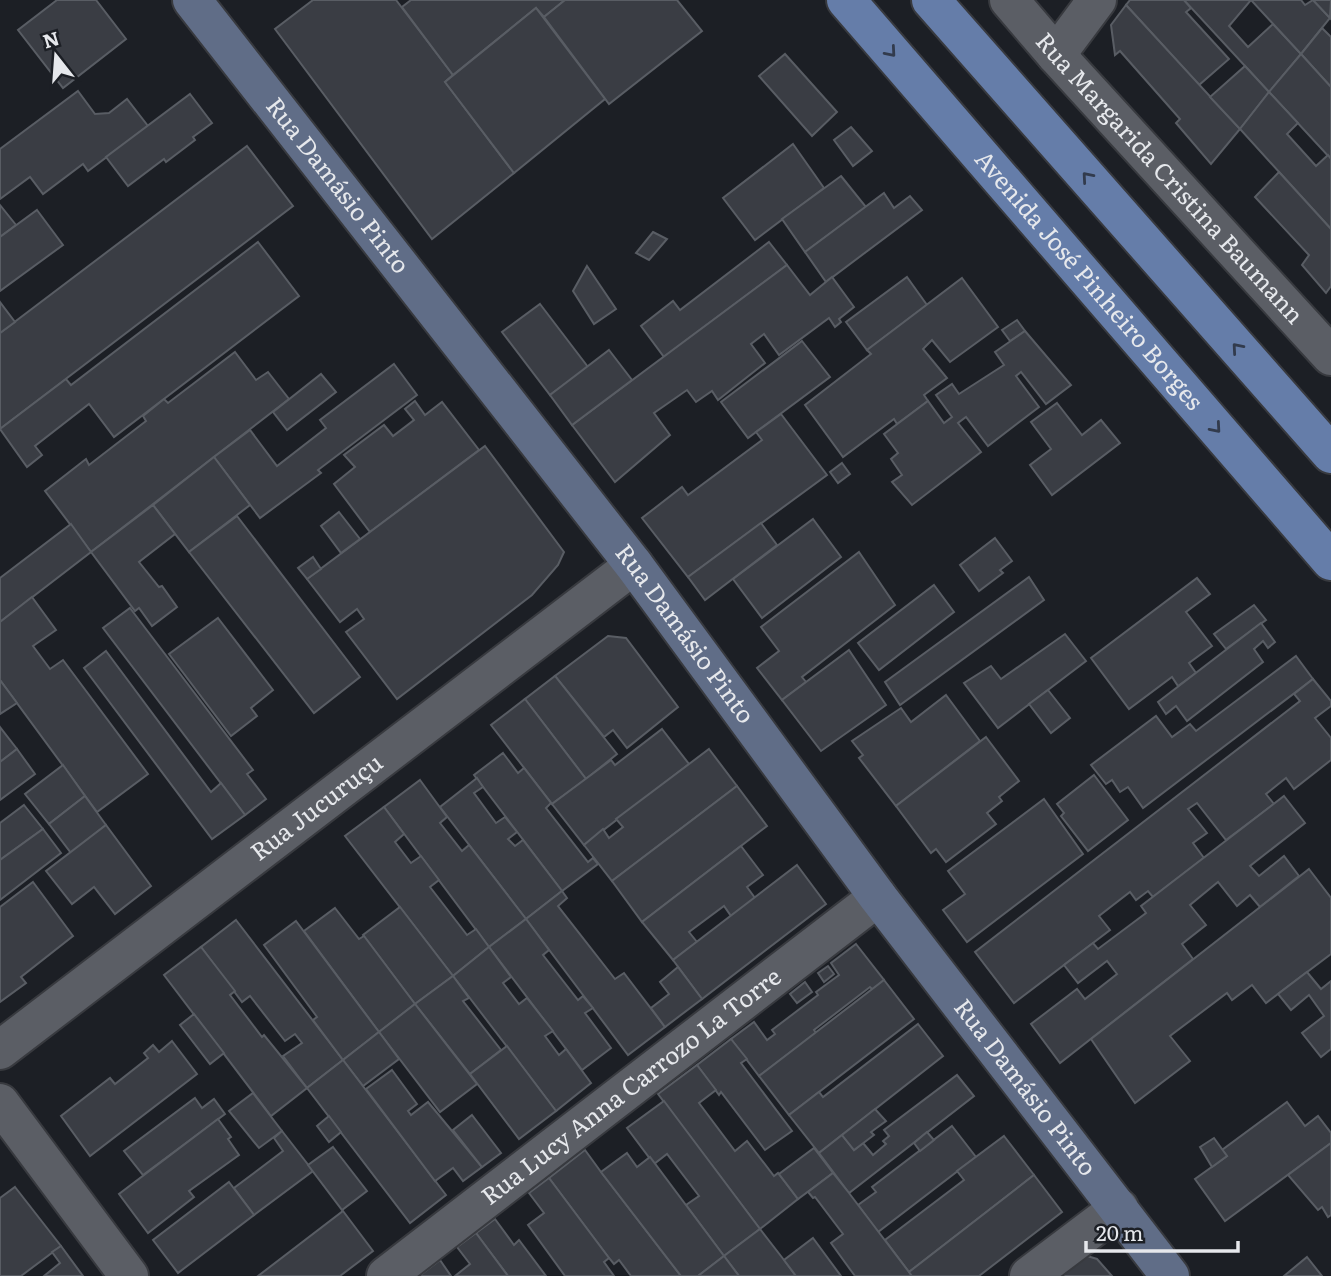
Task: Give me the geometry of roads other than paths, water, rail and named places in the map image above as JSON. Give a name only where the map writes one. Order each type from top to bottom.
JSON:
[{"type":"main road","name":"Avenida José Pinheiro Borges","points":[[846,0],[1331,561]]},
{"type":"main road","points":[[931,0],[1331,454]]},
{"type":"street","name":"Rua Damásio Pinto","points":[[192,0],[634,565],[877,897],[1170,1276]]},
{"type":"street","name":"Rua Margarida Cristina Baumann","points":[[1009,0],[1056,55],[1328,345]]},
{"type":"street","points":[[1056,55],[1097,0]]},
{"type":"street","name":"Rua Jucuruçu","points":[[0,1050],[634,565]]},
{"type":"street","name":"Rua Lucy Anna Carrozo La Torre","points":[[386,1276],[877,897]]},
{"type":"street","points":[[0,1103],[129,1276]]},
{"type":"street","points":[[1030,1276],[1119,1208]]}]
